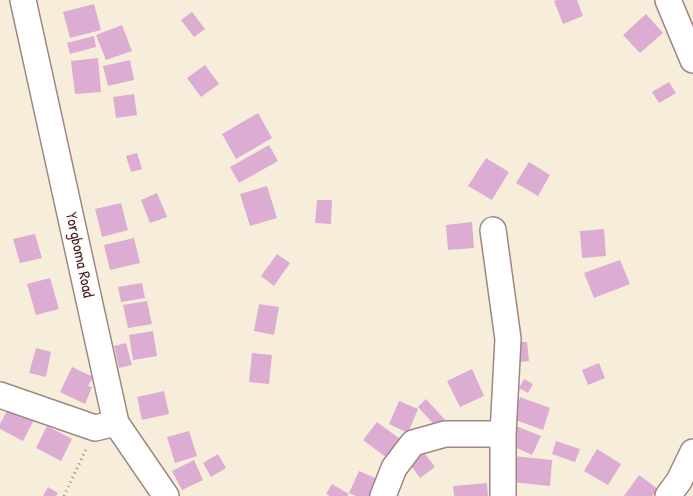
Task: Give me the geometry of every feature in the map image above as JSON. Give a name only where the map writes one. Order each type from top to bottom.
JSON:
[{"type":"street","name":"Yorgboma Road","points":[[24,0],[106,426],[166,496]]},
{"type":"street","points":[[668,0],[693,60]]},
{"type":"street","points":[[493,230],[508,339],[503,434],[507,495]]},
{"type":"street","points":[[0,395],[106,426]]},
{"type":"street","points":[[382,496],[394,468],[413,443],[445,434],[503,434]]},
{"type":"street","points":[[668,496],[679,481],[693,452]]},
{"type":"path","points":[[64,496],[106,426]]},
{"type":"building","points":[[577,0],[583,16],[563,24],[554,1]]},
{"type":"building","points":[[94,4],[101,30],[70,38],[63,12]]},
{"type":"building","points":[[192,12],[205,29],[194,37],[181,20]]},
{"type":"building","points":[[646,14],[663,33],[640,53],[623,35]]},
{"type":"building","points":[[122,25],[132,51],[106,60],[96,35]]},
{"type":"building","points":[[94,36],[96,47],[70,54],[67,43]]},
{"type":"building","points":[[98,58],[101,92],[75,94],[71,61]]},
{"type":"building","points":[[130,60],[134,80],[108,86],[103,66]]},
{"type":"building","points":[[205,65],[219,84],[201,97],[187,78]]},
{"type":"building","points":[[669,82],[676,93],[659,103],[652,92]]},
{"type":"building","points":[[134,94],[137,115],[116,118],[113,97]]},
{"type":"building","points":[[258,113],[272,138],[236,159],[222,134]]},
{"type":"building","points":[[269,145],[278,161],[239,183],[230,167]]},
{"type":"building","points":[[137,153],[142,169],[131,172],[126,156]]},
{"type":"building","points":[[486,158],[509,172],[492,200],[468,186]]},
{"type":"building","points":[[529,162],[550,175],[538,196],[516,183]]},
{"type":"building","points":[[267,186],[277,218],[250,226],[240,194]]},
{"type":"building","points":[[157,193],[167,217],[150,223],[141,200]]},
{"type":"building","points":[[317,200],[332,200],[331,224],[315,223]]},
{"type":"building","points":[[121,203],[128,230],[102,237],[95,209]]},
{"type":"building","points":[[472,222],[474,248],[448,250],[446,225]]},
{"type":"building","points":[[604,229],[606,256],[582,258],[580,231]]},
{"type":"building","points":[[35,234],[42,258],[20,263],[13,239]]},
{"type":"building","points":[[134,238],[140,263],[110,270],[104,245]]},
{"type":"building","points":[[277,254],[290,263],[274,286],[261,276]]},
{"type":"building","points":[[620,260],[630,284],[594,298],[584,273]]},
{"type":"building","points":[[50,278],[59,309],[36,315],[27,284]]},
{"type":"building","points":[[142,283],[145,298],[121,302],[118,287]]},
{"type":"building","points":[[147,301],[152,324],[128,328],[123,305]]},
{"type":"building","points":[[259,304],[279,307],[274,335],[254,331]]},
{"type":"building","points":[[153,331],[157,356],[133,360],[129,335]]},
{"type":"building","points":[[518,342],[527,342],[529,361],[521,362]]},
{"type":"building","points":[[126,343],[132,365],[119,368],[114,346]]},
{"type":"building","points":[[36,348],[51,352],[46,377],[29,373]]},
{"type":"building","points":[[252,353],[272,355],[269,384],[249,382]]},
{"type":"building","points":[[599,363],[605,378],[588,385],[582,370]]},
{"type":"building","points":[[72,367],[93,377],[88,386],[92,387],[85,404],[60,392]]},
{"type":"building","points":[[472,369],[484,396],[460,407],[447,381]]},
{"type":"building","points":[[524,379],[533,384],[528,393],[519,388]]},
{"type":"building","points":[[164,391],[169,414],[142,420],[137,397]]},
{"type":"building","points":[[520,397],[550,408],[543,430],[513,419]]},
{"type":"building","points":[[426,399],[446,421],[438,429],[418,407]]},
{"type":"building","points":[[399,401],[418,409],[408,433],[389,424]]},
{"type":"building","points":[[9,407],[34,420],[23,441],[0,429],[0,424]]},
{"type":"building","points":[[377,422],[400,439],[387,458],[363,440]]},
{"type":"building","points":[[47,426],[72,439],[61,461],[36,448]]},
{"type":"building","points":[[516,426],[541,436],[532,455],[508,444]]},
{"type":"building","points":[[189,431],[197,456],[175,463],[167,437]]},
{"type":"building","points":[[556,441],[580,449],[575,462],[552,454]]},
{"type":"building","points":[[597,449],[621,464],[608,485],[584,471]]},
{"type":"building","points":[[422,450],[435,467],[420,478],[407,460]]},
{"type":"building","points":[[218,454],[226,468],[211,477],[203,463]]},
{"type":"building","points":[[513,456],[552,460],[550,486],[511,482]]},
{"type":"building","points":[[194,460],[203,480],[182,490],[172,471]]},
{"type":"building","points":[[359,471],[384,482],[378,496],[356,496],[349,493]]},
{"type":"building","points":[[639,475],[658,489],[652,496],[624,496]]},
{"type":"building","points":[[487,483],[488,496],[454,496],[453,486]]},
{"type":"building","points":[[332,484],[349,494],[347,496],[330,496],[326,494]]},
{"type":"building","points":[[48,487],[58,493],[56,496],[43,496]]}]
